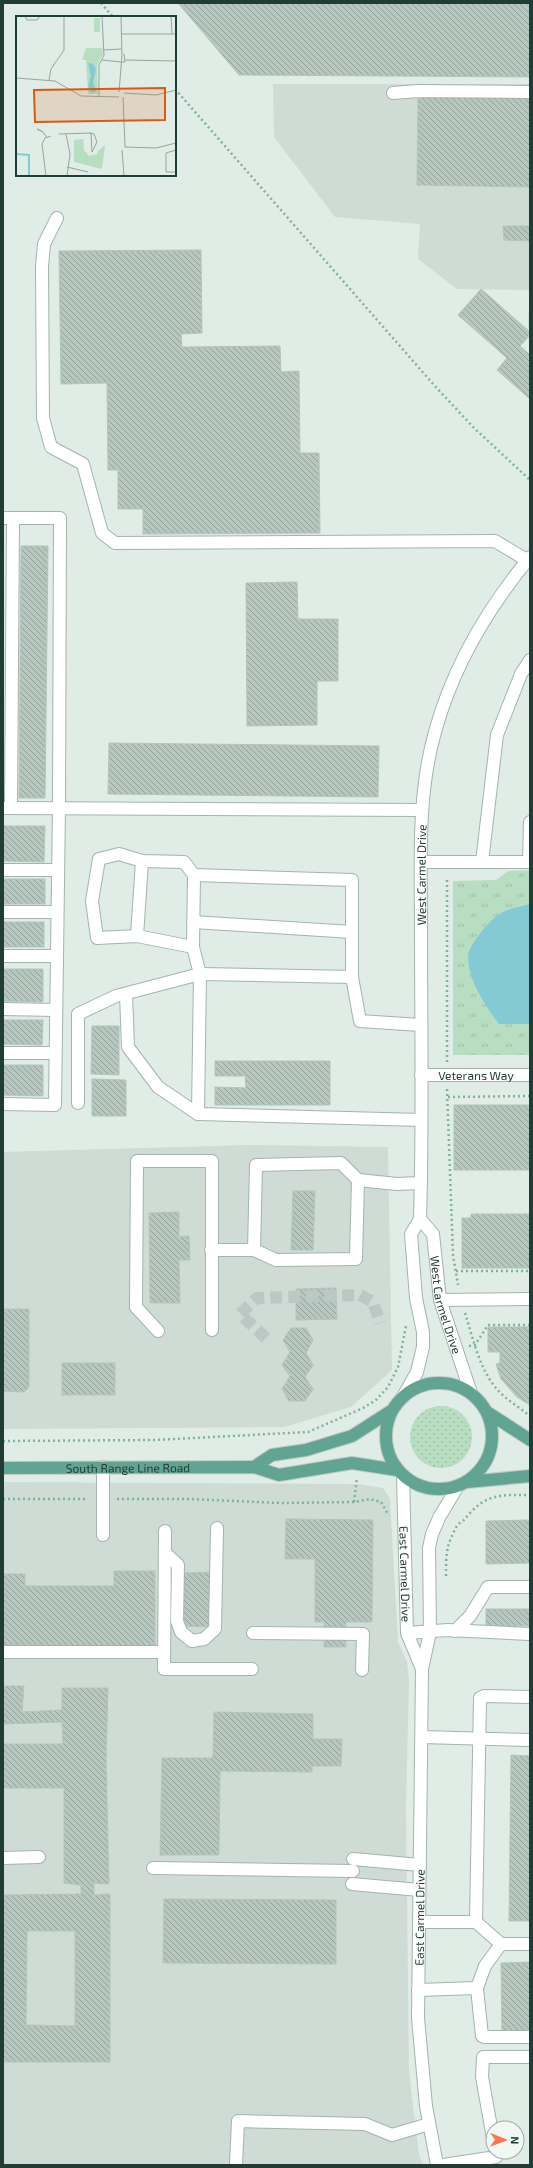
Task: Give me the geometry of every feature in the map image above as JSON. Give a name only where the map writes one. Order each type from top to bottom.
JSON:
[{"type":"main road","points":[[254,1467],[272,1455],[306,1450],[352,1436],[391,1411],[403,1397],[418,1386],[436,1382],[455,1385],[471,1393],[487,1412],[530,1440]]},
{"type":"main road","points":[[391,1411],[386,1426],[386,1441],[389,1456],[400,1473],[415,1484],[429,1489],[444,1490],[462,1485],[530,1476]]},
{"type":"main road","points":[[462,1485],[478,1473],[489,1454],[492,1444],[492,1428],[487,1412]]},
{"type":"main road","name":"South Range Line Road","points":[[3,1468],[254,1467],[280,1475],[352,1463],[400,1473]]},
{"type":"street","points":[[393,93],[418,90],[530,92]]},
{"type":"street","points":[[57,218],[44,244],[43,252],[43,418],[51,447],[83,464],[102,533],[116,543],[495,542],[529,560]]},
{"type":"street","points":[[3,1104],[55,1105],[59,808],[60,518],[8,518],[7,808],[59,808],[422,810]]},
{"type":"street","name":"West Carmel Drive","points":[[403,1397],[417,1372],[423,1347],[423,1332],[416,1298],[411,1234],[420,1219],[421,862],[422,810],[426,770],[434,732],[458,668],[475,632],[508,583],[529,560]]},
{"type":"street","points":[[482,862],[497,735],[521,674],[530,660]]},
{"type":"street","points":[[421,862],[529,862],[530,822]]},
{"type":"street","points":[[193,947],[137,936],[97,938],[92,900],[99,859],[119,854],[142,861],[184,862],[194,875],[193,947],[200,974],[198,1114]]},
{"type":"street","points":[[137,936],[142,861]]},
{"type":"street","points":[[3,870],[58,870]]},
{"type":"street","points":[[194,875],[352,880],[352,977],[360,1021],[420,1024]]},
{"type":"street","points":[[3,912],[57,912]]},
{"type":"street","points":[[193,922],[352,932]]},
{"type":"street","points":[[3,956],[57,956]]},
{"type":"street","points":[[78,1103],[78,1014],[126,994],[200,974],[352,977]]},
{"type":"street","points":[[126,994],[128,1047],[158,1087],[198,1114],[420,1120]]},
{"type":"street","points":[[3,1010],[56,1010]]},
{"type":"street","points":[[3,1053],[55,1053]]},
{"type":"street","name":"Veterans Way","points":[[421,1075],[530,1075]]},
{"type":"street","points":[[158,1331],[136,1307],[137,1161],[212,1161],[212,1330]]},
{"type":"street","points":[[254,1250],[256,1165],[341,1163],[358,1180],[397,1184],[421,1184]]},
{"type":"street","points":[[211,1250],[254,1250],[276,1260],[356,1259],[358,1180]]},
{"type":"street","name":"West Carmel Drive","points":[[420,1219],[433,1234],[440,1300],[471,1393]]},
{"type":"street","points":[[440,1300],[530,1299]]},
{"type":"street","points":[[103,1468],[104,1535]]},
{"type":"street","name":"East Carmel Drive","points":[[400,1473],[407,1633],[422,1669]]},
{"type":"street","name":"East Carmel Drive","points":[[438,2165],[425,2099],[418,1990],[422,1669],[430,1632],[429,1548],[432,1534],[440,1516],[462,1485]]},
{"type":"street","points":[[165,1554],[178,1565],[178,1621],[180,1632],[192,1641],[204,1639],[214,1629],[217,1528]]},
{"type":"street","points":[[165,1531],[164,1669],[252,1669]]},
{"type":"street","points":[[455,1631],[470,1616],[488,1587],[530,1586]]},
{"type":"street","points":[[407,1633],[455,1631],[530,1634]]},
{"type":"street","points":[[252,1633],[363,1634],[362,1670]]},
{"type":"street","points":[[3,1652],[164,1652]]},
{"type":"street","points":[[476,1922],[480,1698],[482,1696],[530,1697]]},
{"type":"street","points":[[422,1737],[530,1740]]},
{"type":"street","points":[[3,1858],[38,1857]]},
{"type":"street","points":[[153,1868],[420,1865]]},
{"type":"street","points":[[352,1884],[420,1890]]},
{"type":"street","points":[[419,1922],[476,1922],[501,1944],[530,1944]]},
{"type":"street","points":[[501,1944],[485,1966],[477,1988],[482,2036],[530,2037]]},
{"type":"street","points":[[418,1990],[477,1988]]},
{"type":"street","points":[[490,2120],[482,2077],[483,2058],[530,2057]]},
{"type":"street","points":[[236,2165],[238,2121],[365,2124],[392,2135],[429,2124]]},
{"type":"street","points":[[443,2165],[485,2158]]},
{"type":"path","points":[[101,3],[112,16]]},
{"type":"path","points":[[176,90],[264,193],[448,400],[473,427],[530,480]]},
{"type":"path","points":[[448,1097],[530,1096]]},
{"type":"path","points":[[453,1255],[460,1299],[475,1345],[496,1388],[530,1416]]},
{"type":"path","points":[[456,1271],[530,1271]]},
{"type":"path","points":[[3,1441],[155,1440],[308,1432],[363,1408],[376,1400],[388,1387],[398,1367],[403,1348],[406,1324]]},
{"type":"path","points":[[475,1345],[488,1325],[530,1325]]},
{"type":"path","points":[[446,1577],[446,1550],[451,1536],[458,1524],[462,1522],[472,1510],[492,1497],[530,1495]]},
{"type":"path","points":[[3,1499],[103,1500],[190,1498],[280,1503],[354,1502],[370,1499],[381,1502],[386,1508],[388,1518]]},
{"type":"shaded area","points":[[273,84],[530,84],[530,290],[457,289],[418,259],[420,224],[335,217],[274,137]]},
{"type":"shaded area","points":[[249,1145],[388,1147],[392,1370],[351,1407],[284,1427],[3,1429],[3,1152]]},
{"type":"shaded area","points":[[3,1482],[357,1484],[383,1488],[390,1499],[398,1642],[407,1662],[409,1681],[406,1806],[409,2072],[419,2154],[423,2165],[3,2165]]},
{"type":"green space","points":[[530,870],[530,1055],[453,1055],[453,881],[496,880],[508,871]]},
{"type":"green space","points":[[435,1406],[447,1406],[463,1415],[470,1425],[472,1437],[470,1449],[463,1459],[447,1468],[435,1468],[424,1463],[415,1454],[410,1443],[410,1431],[415,1420],[424,1411]]},
{"type":"water","points":[[530,904],[530,1024],[499,1024],[483,1001],[471,975],[468,957],[469,952],[479,934],[498,915]]},
{"type":"building","points":[[178,3],[530,3],[530,77],[239,75]]},
{"type":"building","points":[[418,95],[530,97],[530,187],[417,185]]},
{"type":"building","points":[[503,226],[530,226],[530,241],[504,240]]},
{"type":"building","points":[[201,250],[202,333],[181,334],[182,347],[280,346],[281,372],[299,371],[300,453],[319,453],[320,533],[143,534],[143,509],[118,509],[118,470],[108,470],[107,383],[61,384],[59,251]]},
{"type":"building","points":[[481,289],[530,332],[530,335],[520,346],[530,355],[530,399],[497,370],[507,358],[458,315]]},
{"type":"building","points":[[530,290],[530,327],[529,327]]},
{"type":"building","points":[[21,546],[48,546],[45,798],[19,798]]},
{"type":"building","points":[[297,582],[298,619],[338,619],[338,681],[317,681],[317,725],[247,726],[246,583]]},
{"type":"building","points":[[109,743],[379,746],[378,797],[108,794]]},
{"type":"building","points":[[3,826],[45,826],[44,862],[3,861]]},
{"type":"building","points":[[3,879],[45,879],[45,904],[3,904]]},
{"type":"building","points":[[3,922],[44,922],[44,947],[3,947]]},
{"type":"building","points":[[3,969],[43,969],[43,1002],[3,1001]]},
{"type":"building","points":[[3,1020],[43,1020],[42,1045],[3,1044]]},
{"type":"building","points":[[92,1026],[119,1026],[119,1075],[91,1074]]},
{"type":"building","points":[[215,1061],[330,1061],[330,1105],[215,1105],[215,1087],[246,1088],[245,1076],[215,1076]]},
{"type":"building","points":[[3,1065],[43,1065],[43,1096],[3,1095]]},
{"type":"building","points":[[92,1079],[126,1080],[126,1116],[92,1116]]},
{"type":"building","points":[[454,1105],[530,1105],[530,1170],[454,1170]]},
{"type":"building","points":[[293,1191],[315,1191],[313,1250],[291,1250]]},
{"type":"building","points":[[179,1212],[179,1237],[189,1236],[190,1260],[179,1260],[180,1303],[150,1303],[149,1213]]},
{"type":"building","points":[[471,1214],[530,1214],[530,1268],[462,1268],[462,1218],[471,1218]]},
{"type":"building","points":[[336,1288],[337,1319],[296,1320],[296,1289]]},
{"type":"building","points":[[4,1309],[29,1309],[29,1387],[24,1392],[3,1391]]},
{"type":"building","points":[[488,1327],[530,1327],[530,1405],[517,1397],[501,1379],[496,1364],[500,1363],[500,1352],[488,1352]]},
{"type":"building","points":[[291,1328],[306,1328],[313,1340],[306,1353],[313,1365],[305,1377],[313,1389],[305,1401],[289,1401],[282,1389],[290,1376],[282,1365],[290,1352],[283,1340]]},
{"type":"building","points":[[62,1363],[115,1363],[115,1395],[62,1395]]},
{"type":"building","points":[[286,1519],[373,1520],[372,1622],[346,1622],[346,1647],[324,1647],[324,1622],[315,1622],[315,1559],[285,1559]]},
{"type":"building","points":[[530,1520],[530,1563],[486,1564],[486,1521]]},
{"type":"building","points":[[114,1571],[155,1571],[155,1646],[3,1645],[3,1574],[25,1574],[25,1586],[114,1586]]},
{"type":"building","points":[[214,1572],[213,1627],[182,1626],[183,1573]]},
{"type":"building","points":[[486,1609],[530,1609],[530,1626],[486,1626]]},
{"type":"building","points":[[3,1686],[24,1686],[22,1712],[62,1710],[62,1688],[108,1688],[106,1758],[109,1884],[94,1883],[94,1895],[110,1894],[110,2062],[3,2062],[3,1895],[81,1894],[81,1885],[64,1883],[64,1788],[3,1788],[3,1744],[63,1744],[62,1722],[3,1724]],"holes":[[[27,1931],[75,1931],[75,2026],[26,2025]]]},
{"type":"building","points":[[214,1712],[313,1714],[313,1739],[342,1739],[341,1766],[312,1766],[312,1772],[220,1771],[219,1855],[160,1855],[162,1758],[213,1758]]},
{"type":"building","points":[[511,1755],[530,1756],[530,1921],[509,1921]]},
{"type":"building","points":[[164,1899],[336,1900],[336,1964],[163,1963]]},
{"type":"building","points":[[530,1962],[530,2033],[502,2034],[501,1963]]},
{"type":"tunnel","points":[[266,1338],[240,1314],[257,1298],[360,1295],[373,1302],[380,1323]]}]
